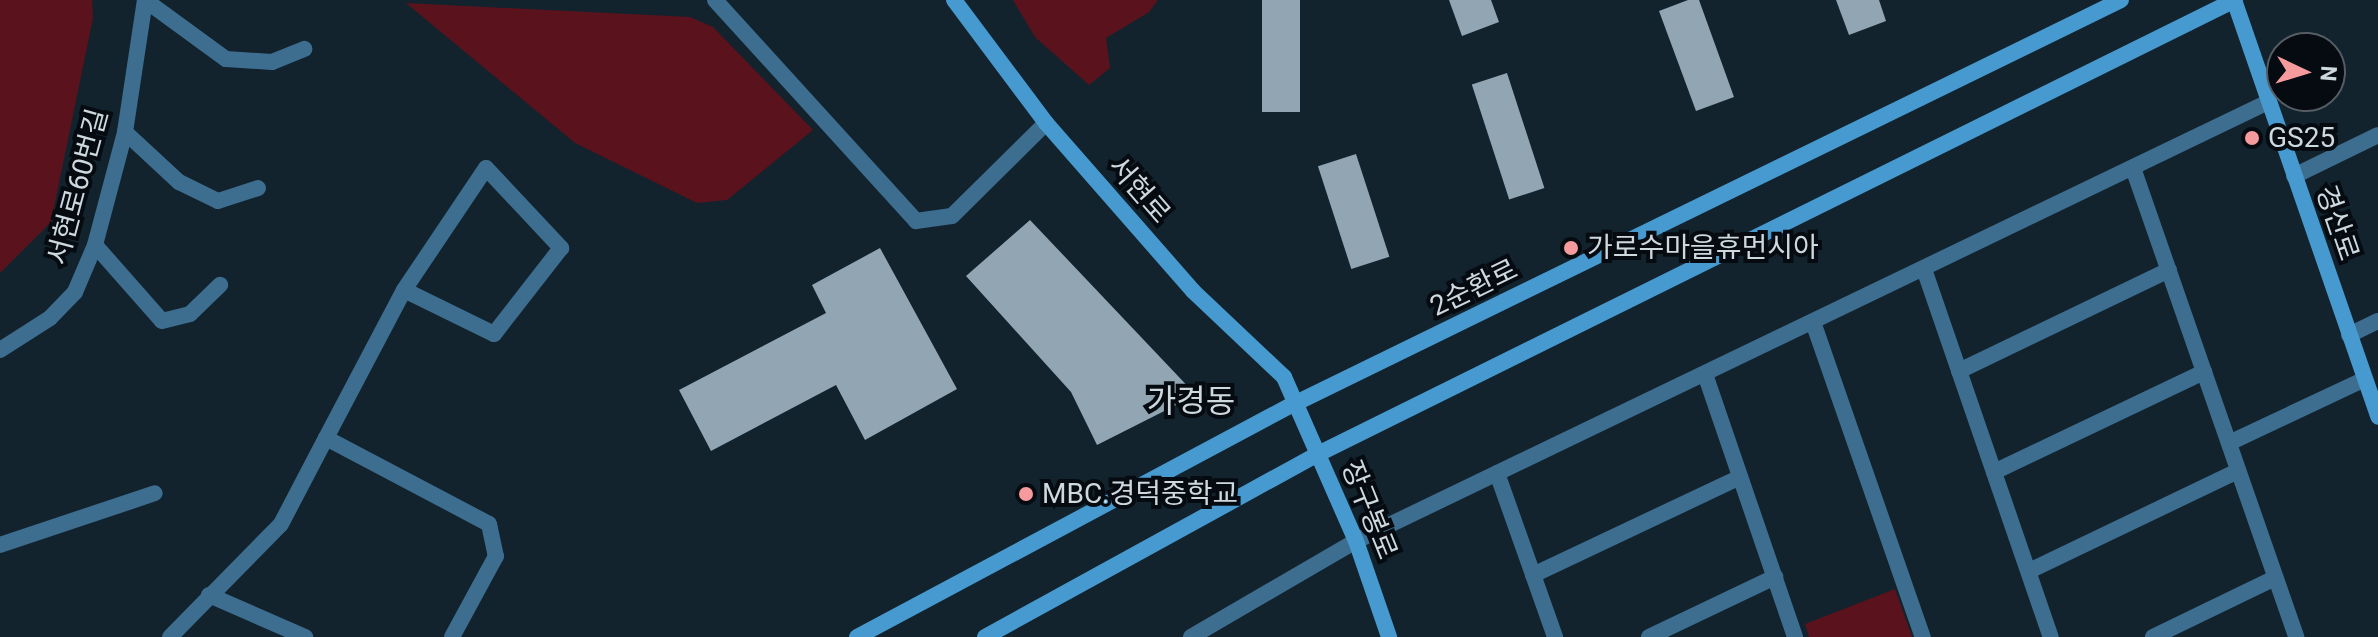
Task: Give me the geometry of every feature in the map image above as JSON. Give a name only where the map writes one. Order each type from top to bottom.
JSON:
[{"type":"street","name":"서현로60번길","points":[[0,350],[50,318],[75,292],[95,245],[125,132],[145,0],[226,59],[272,62],[304,49]]},
{"type":"street","points":[[715,0],[916,221],[952,216],[1046,123]]},
{"type":"street","name":"서현로","points":[[954,0],[1046,123],[1193,291],[1284,377],[1296,403]]},
{"type":"street","name":"2순환로","points":[[857,637],[1296,403],[2121,0]]},
{"type":"street","points":[[985,637],[1318,454],[2234,0]]},
{"type":"street","name":"경산로","points":[[2234,0],[2266,96]]},
{"type":"street","points":[[1191,637],[1356,541],[2266,103]]},
{"type":"street","name":"경산로","points":[[2272,112],[2378,417]]},
{"type":"street","points":[[125,132],[179,182],[218,201],[258,188]]},
{"type":"street","points":[[2294,176],[2378,135]]},
{"type":"street","points":[[170,637],[281,524],[404,290],[486,168],[561,248],[494,334],[404,290]]},
{"type":"street","points":[[2133,168],[2296,637]]},
{"type":"street","points":[[95,245],[162,321],[190,314],[220,285]]},
{"type":"street","points":[[1924,269],[2051,637]]},
{"type":"street","points":[[1959,371],[2169,270]]},
{"type":"street","points":[[2349,335],[2378,321]]},
{"type":"street","points":[[1813,322],[1923,637]]},
{"type":"street","points":[[1994,472],[2204,372]]},
{"type":"street","points":[[1705,374],[1795,637]]},
{"type":"street","points":[[2229,443],[2365,379]]},
{"type":"street","name":"장구봉로","points":[[1296,403],[1356,541],[1389,637]]},
{"type":"street","points":[[326,438],[489,524],[496,556],[452,637]]},
{"type":"street","points":[[2029,571],[2238,471]]},
{"type":"street","points":[[1497,473],[1555,637]]},
{"type":"street","points":[[1533,575],[1740,477]]},
{"type":"street","points":[[0,545],[155,493]]},
{"type":"street","points":[[1657,634],[1775,577]]},
{"type":"street","points":[[2158,635],[2275,578]]},
{"type":"street","points":[[209,595],[305,637]]},
{"type":"street","points":[[1222,619],[1228,637]]},
{"type":"shaded area","points":[[0,0],[92,0],[93,18],[51,222],[0,273]]},
{"type":"shaded area","points":[[1013,0],[1158,0],[1149,12],[1106,38],[1110,68],[1089,85],[1035,37]]},
{"type":"shaded area","points":[[406,3],[690,17],[713,27],[813,130],[727,200],[697,203],[575,143]]},
{"type":"shaded area","points":[[1895,589],[1912,637],[1809,637],[1805,624]]},
{"type":"building","points":[[1262,0],[1300,0],[1300,112],[1262,112]]},
{"type":"building","points":[[1449,0],[1491,0],[1499,22],[1462,36]]},
{"type":"building","points":[[1688,0],[1699,0],[1734,97],[1696,111],[1659,11]]},
{"type":"building","points":[[1836,0],[1879,0],[1886,21],[1849,35]]},
{"type":"building","points":[[1507,73],[1544,188],[1509,200],[1472,84]]},
{"type":"building","points":[[1356,154],[1389,257],[1351,269],[1318,166]]},
{"type":"building","points":[[1030,220],[1196,395],[1097,445],[1071,392],[966,276]]},
{"type":"building","points":[[880,248],[957,389],[865,440],[836,385],[711,451],[679,390],[826,313],[812,285]]},
{"type":"place","name":"GS25","points":[[2252,138]]},
{"type":"place","name":"가로수마을휴먼시아","points":[[1571,248]]},
{"type":"place","name":"MBC.경덕중학교","points":[[1026,494]]},
{"type":"district","name":"가경동","points":[[1191,401]]}]
